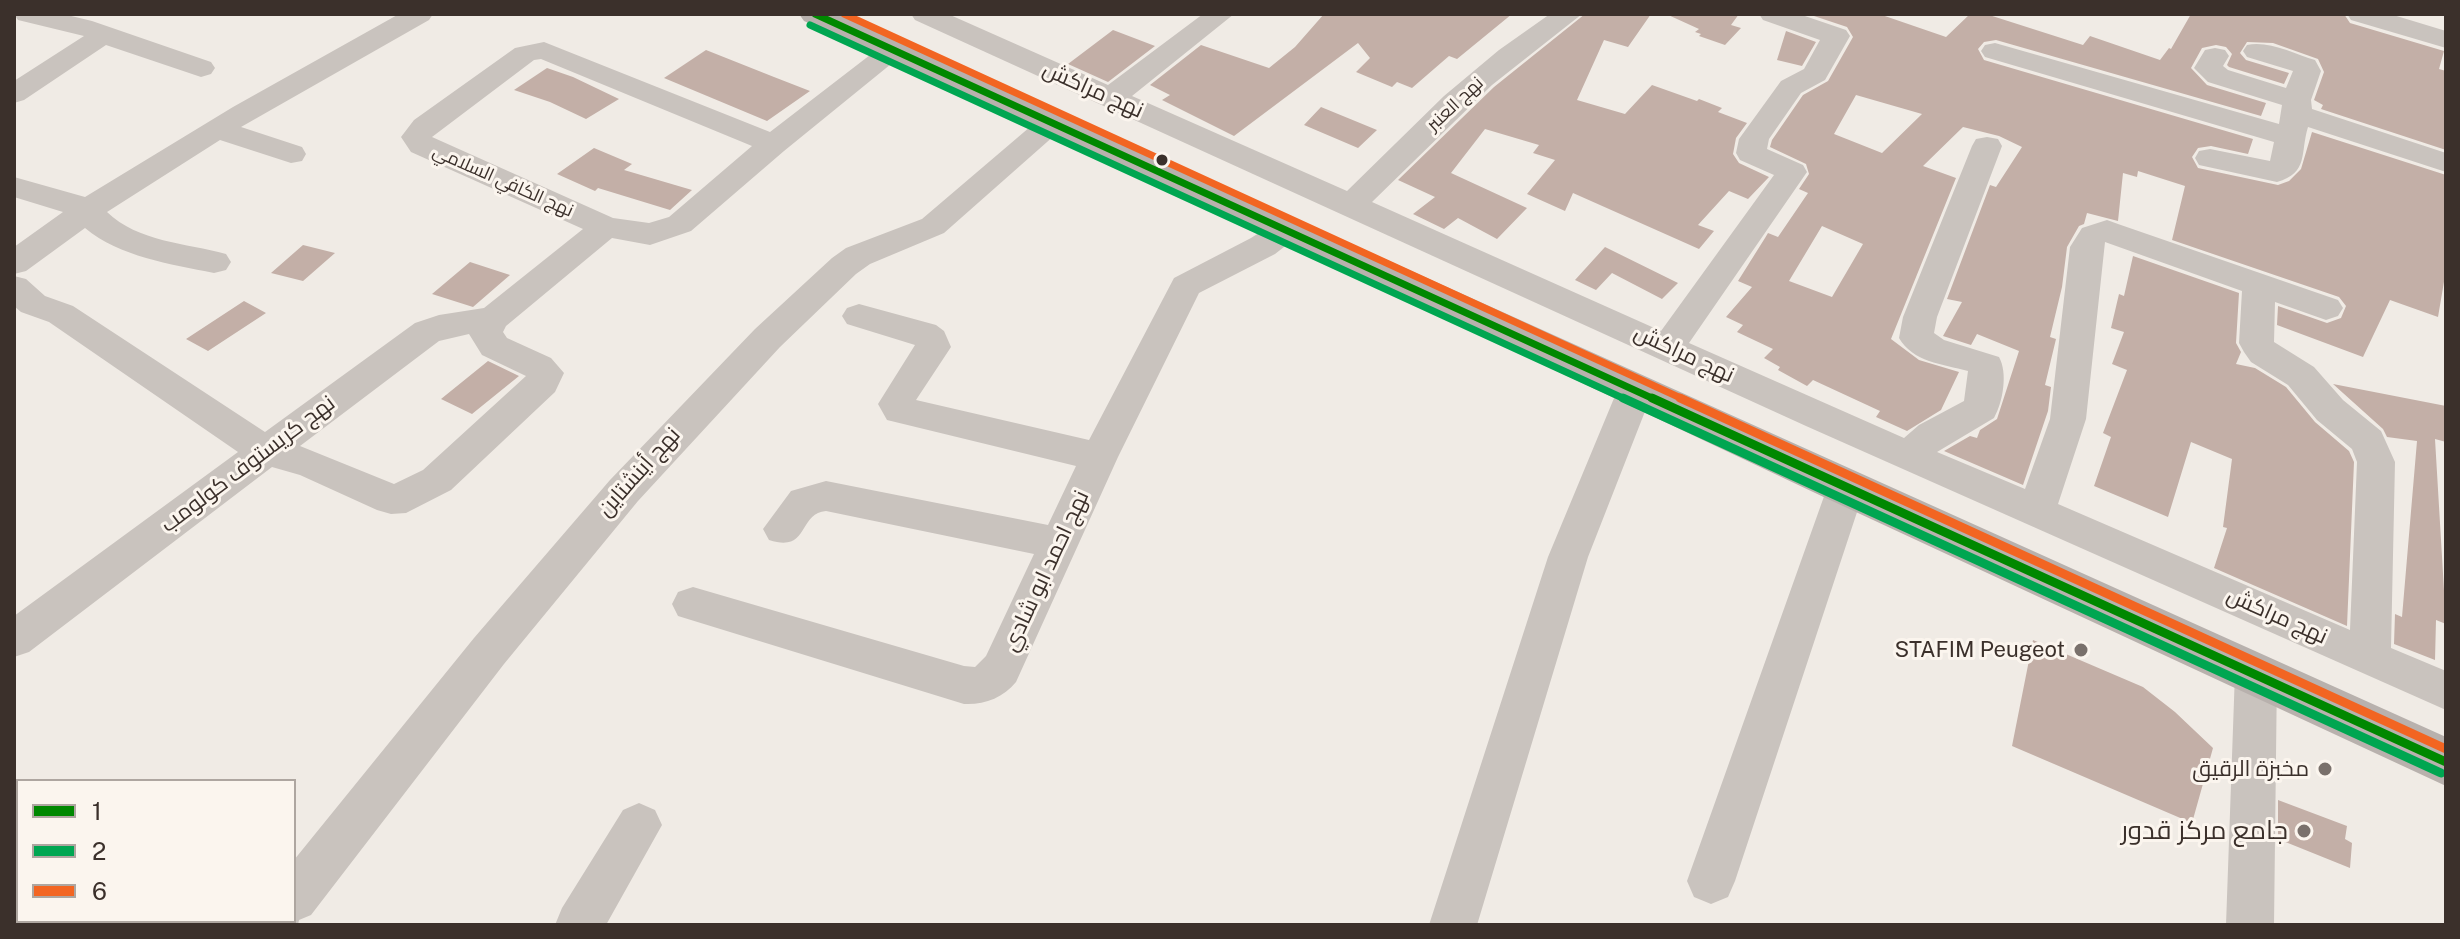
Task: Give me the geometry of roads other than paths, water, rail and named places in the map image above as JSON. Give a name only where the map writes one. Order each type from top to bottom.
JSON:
[{"type":"main road","points":[[815,14],[1054,121],[1846,488],[2256,672],[2446,762]]},
{"type":"street","points":[[28,14],[105,26],[201,68]]},
{"type":"street","points":[[14,263],[89,209],[217,129],[419,14]]},
{"type":"street","name":"نهج مراكش","points":[[925,14],[2036,512],[2446,691]]},
{"type":"street","points":[[1109,99],[1220,14]]},
{"type":"street","name":"نهج العنبر","points":[[1352,204],[1481,79],[1522,45],[1568,14]]},
{"type":"street","points":[[1668,347],[1792,172],[1751,153],[1754,139],[1791,87],[1815,74],[1836,36],[1773,14]]},
{"type":"street","points":[[2361,14],[2446,40]]},
{"type":"street","points":[[14,94],[105,26]]},
{"type":"street","name":"نهج الكافي السلامي","points":[[773,144],[544,50],[525,54],[425,126],[416,137],[422,145],[606,227],[650,234],[680,224],[773,144],[893,51]]},
{"type":"street","points":[[1995,51],[2294,117],[2446,163]]},
{"type":"street","points":[[2210,158],[2277,172],[2284,169],[2307,71],[2305,66],[2257,51]]},
{"type":"street","points":[[2215,56],[2208,68],[2218,76],[2294,117]]},
{"type":"street","name":"نهج أينشتاين","points":[[296,895],[567,554],[667,439],[736,368],[844,266],[858,256],[933,226],[1054,121]]},
{"type":"street","points":[[217,129],[291,154]]},
{"type":"street","points":[[1909,455],[1932,435],[1981,408],[1986,366],[1978,361],[1933,350],[1916,338],[1920,317],[1987,146]]},
{"type":"street","points":[[14,187],[89,209],[99,226],[123,237],[158,250],[214,262]]},
{"type":"street","points":[[14,287],[33,304],[61,314],[265,451],[311,464],[391,499],[406,498],[437,480],[542,383],[546,373],[538,364],[494,348],[487,340],[485,331],[494,318],[606,227]]},
{"type":"street","name":"نهج احمد ابو شادي","points":[[693,604],[964,685],[983,685],[1001,669],[1099,457],[1186,286],[1263,246],[1287,229]]},
{"type":"street","points":[[2036,512],[2068,419],[2086,247],[2093,235],[2107,231],[2326,308]]},
{"type":"street","points":[[2259,284],[2256,343],[2263,353],[2301,376],[2330,410],[2368,441],[2374,451],[2370,657]]},
{"type":"street","points":[[859,316],[924,334],[932,340],[933,347],[899,396],[896,404],[900,410],[1099,457]]},
{"type":"street","name":"نهج كريستوف كولومب","points":[[14,639],[427,332],[439,327],[494,318]]},
{"type":"street","points":[[1453,925],[1568,557],[1635,391]]},
{"type":"street","points":[[1711,881],[1846,488]]},
{"type":"street","points":[[783,529],[801,504],[811,497],[826,496],[1059,543]]},
{"type":"street","points":[[2250,925],[2256,672]]},
{"type":"street","points":[[579,925],[639,825]]},
{"type":"place","name":"STAFIM Peugeot","points":[[2081,650]]},
{"type":"place","name":"مخبزة الرقيق","points":[[2325,769]]},
{"type":"place","name":"جامع مركز قدور","points":[[2304,831]]}]
